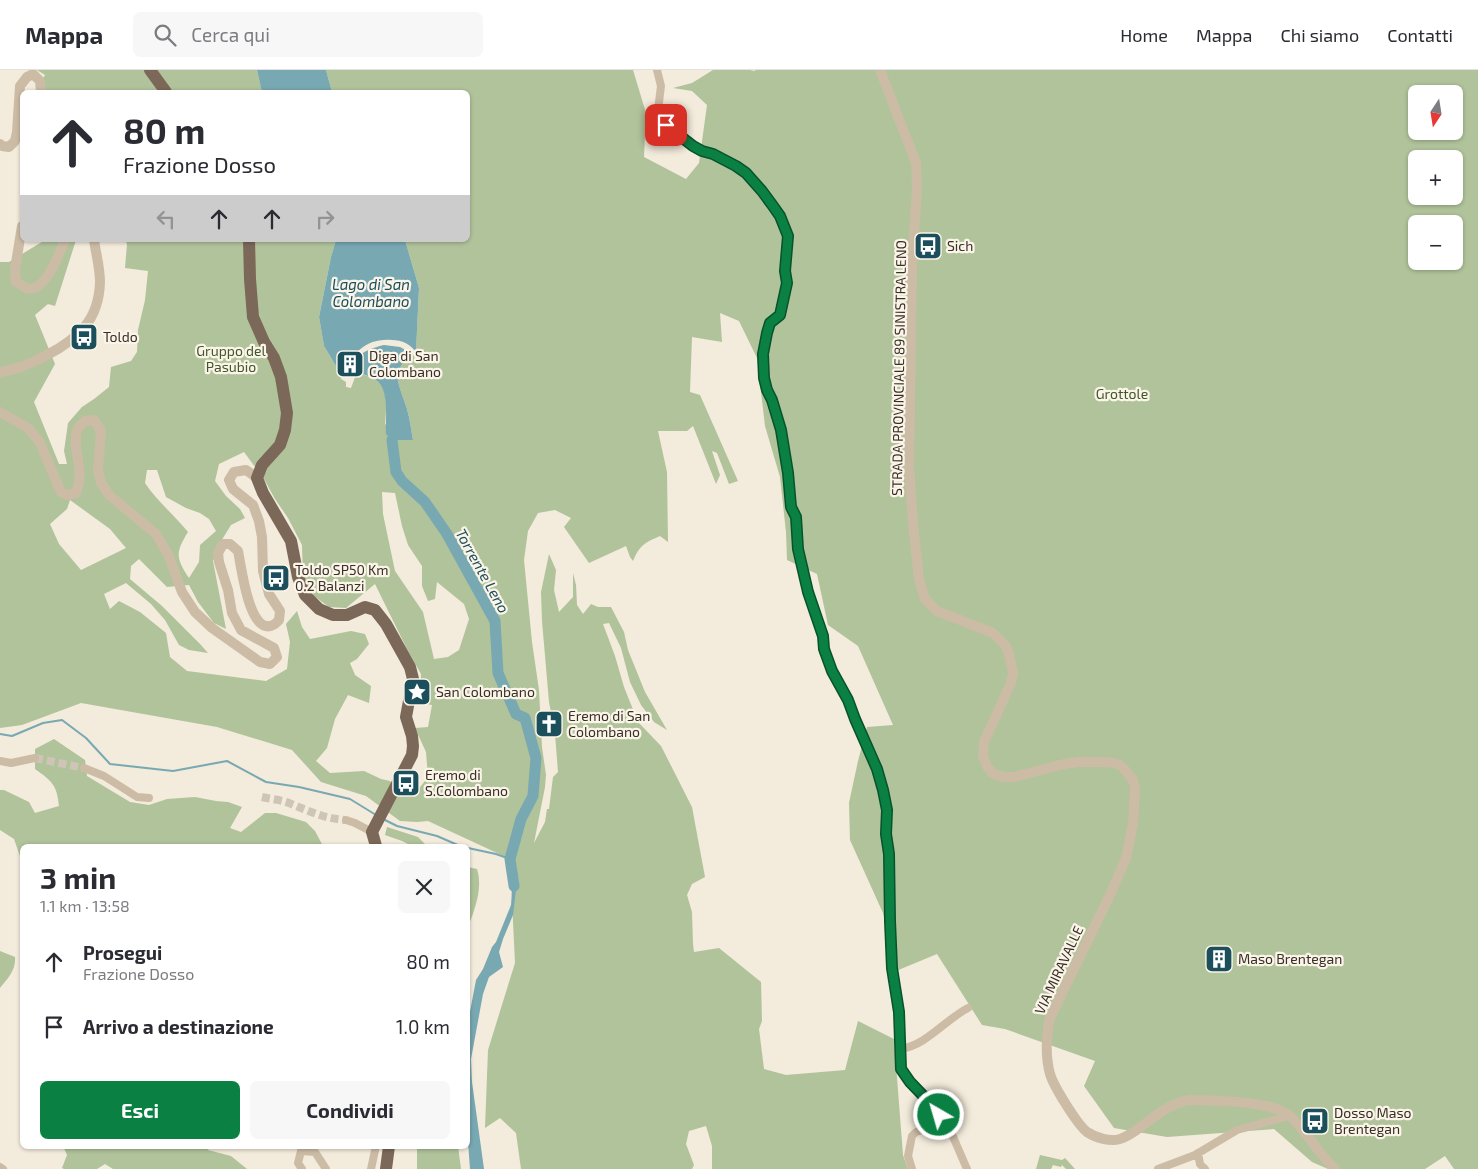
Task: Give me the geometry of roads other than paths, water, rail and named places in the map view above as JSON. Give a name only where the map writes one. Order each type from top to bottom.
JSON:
[{"type":"main road","points":[[150,70],[165,90]]},
{"type":"main road","points":[[249,242],[253,317],[264,342],[274,358],[281,377],[287,413],[285,430],[280,444],[262,465],[257,478],[263,493],[291,541],[298,577],[304,594],[319,609],[333,615],[348,615],[365,607],[376,610],[410,667],[413,680],[406,717],[412,736],[412,755],[373,829],[376,844]]},
{"type":"main road","points":[[386,1169],[389,1149]]},
{"type":"street","points":[[658,70],[661,86],[659,118],[688,143],[736,166],[750,177],[776,211],[788,236],[785,271],[787,283],[780,315],[770,323],[767,333],[763,354],[764,378],[781,430],[791,507],[796,517],[797,543],[808,592],[823,636],[824,649],[832,671],[848,700],[877,769],[887,810],[886,834],[889,854],[892,968],[899,1012],[900,1065],[903,1075],[936,1109],[939,1115],[939,1121],[935,1126],[916,1132],[912,1136],[908,1156],[912,1169]]},
{"type":"street","name":"STRADA PROVINCIALE 89 SINISTRA LENO","points":[[880,70],[916,163],[917,189],[912,266],[909,465],[919,579],[925,599],[937,611],[993,633],[1006,646],[1013,673],[1011,683],[984,742],[983,757],[992,773],[1003,777],[1014,777],[1064,764],[1109,762],[1120,765],[1131,776],[1135,788],[1133,824],[1126,858]]},
{"type":"street","points":[[0,144],[9,147],[15,140],[20,86],[27,77],[34,74],[40,81],[41,90]]},
{"type":"street","points":[[20,239],[15,270],[16,282],[27,288],[37,288],[44,282],[64,242]]},
{"type":"street","points":[[0,372],[27,365],[58,349],[83,330],[90,321],[96,306],[100,282],[94,242]]},
{"type":"street","points":[[0,412],[28,428],[39,441],[61,492],[67,495],[76,493],[78,488],[80,474],[76,442],[78,429],[84,421],[94,420],[101,431],[98,470],[101,483],[109,495],[156,534],[168,554],[182,592],[195,612],[212,628],[260,662],[270,664],[277,657],[274,648],[241,630],[232,613],[218,553],[223,544],[230,544],[238,550],[246,597],[253,613],[262,625],[273,626],[280,620],[280,611],[269,594],[263,571],[262,537],[259,521],[252,505],[233,489],[228,480],[234,472],[246,470],[257,478]]},
{"type":"street","points":[[0,761],[11,763],[35,758]]},
{"type":"street","points":[[84,768],[104,776],[137,797],[149,798]]},
{"type":"street","points":[[346,820],[373,829]]},
{"type":"street","name":"VIA MIRAVALLE","points":[[1126,858],[1050,1018],[1046,1040],[1051,1076],[1066,1104],[1087,1132],[1112,1140],[1132,1134],[1179,1102],[1189,1100],[1260,1104],[1276,1108],[1289,1116],[1335,1169]]},
{"type":"street","points":[[900,1047],[906,1048],[928,1037],[968,1008]]},
{"type":"street","points":[[1158,1169],[1198,1153],[1237,1130],[1289,1116]]},
{"type":"street","points":[[939,1121],[951,1132],[967,1169]]},
{"type":"street","points":[[371,1169],[375,1149]]},
{"type":"street","points":[[302,1169],[298,1163],[301,1151],[315,1152],[326,1169]]},
{"type":"street","points":[[1198,1153],[1200,1164],[1206,1169]]},
{"type":"water","points":[[257,70],[326,70],[331,90],[262,90]]},
{"type":"water","name":"Lago di San Colombano","points":[[335,242],[406,242],[419,288],[416,352],[406,343],[399,341],[383,340],[367,344],[350,360],[342,376],[324,346],[319,317]]},
{"type":"water","points":[[384,345],[400,347],[413,354],[405,360],[398,373],[398,379],[408,413],[413,440],[392,440],[386,434],[385,397],[380,384],[373,378],[350,369],[358,356],[368,350]]},
{"type":"water","points":[[508,873],[518,873],[513,915],[499,952],[503,967],[489,977],[483,994],[471,1059],[472,1082],[484,1169],[470,1169],[470,1012],[476,980],[496,942],[511,905],[512,892]]},
{"type":"waterway","name":"Torrente Leno","points":[[392,440],[396,472],[402,481],[425,502],[447,534],[495,621],[498,673],[516,714],[525,718],[536,758],[533,796],[521,819],[510,859],[514,886]]},
{"type":"waterway","points":[[0,734],[12,736],[43,723],[62,720],[86,738],[110,764],[173,771],[227,761],[266,782],[299,787],[350,799],[376,815]]},
{"type":"waterway","points":[[385,820],[397,826],[437,836],[455,844]]},
{"type":"waterway","points":[[470,848],[510,859]]},
{"type":"tunnel","points":[[35,758],[84,768]]},
{"type":"tunnel","points":[[262,797],[286,802],[324,816],[346,820]]},
{"type":"place","name":"Sich","points":[[928,246]]},
{"type":"place","name":"Toldo","points":[[84,337]]},
{"type":"place","name":"Diga di San Colombano","points":[[350,364]]},
{"type":"place","name":"Toldo SP50 Km 0.2 Balanzi","points":[[276,578]]},
{"type":"place","name":"San Colombano","points":[[417,692]]},
{"type":"place","name":"Eremo di San Colombano","points":[[549,724]]},
{"type":"place","name":"Eremo di S.Colombano","points":[[406,783]]},
{"type":"place","name":"Maso Brentegan","points":[[1219,959]]},
{"type":"place","name":"Dosso Maso Brentegan","points":[[1315,1121]]},
{"type":"park label","name":"Gruppo del Pasubio","points":[[231,360]]},
{"type":"park label","name":"Grottole","points":[[1122,394]]}]
